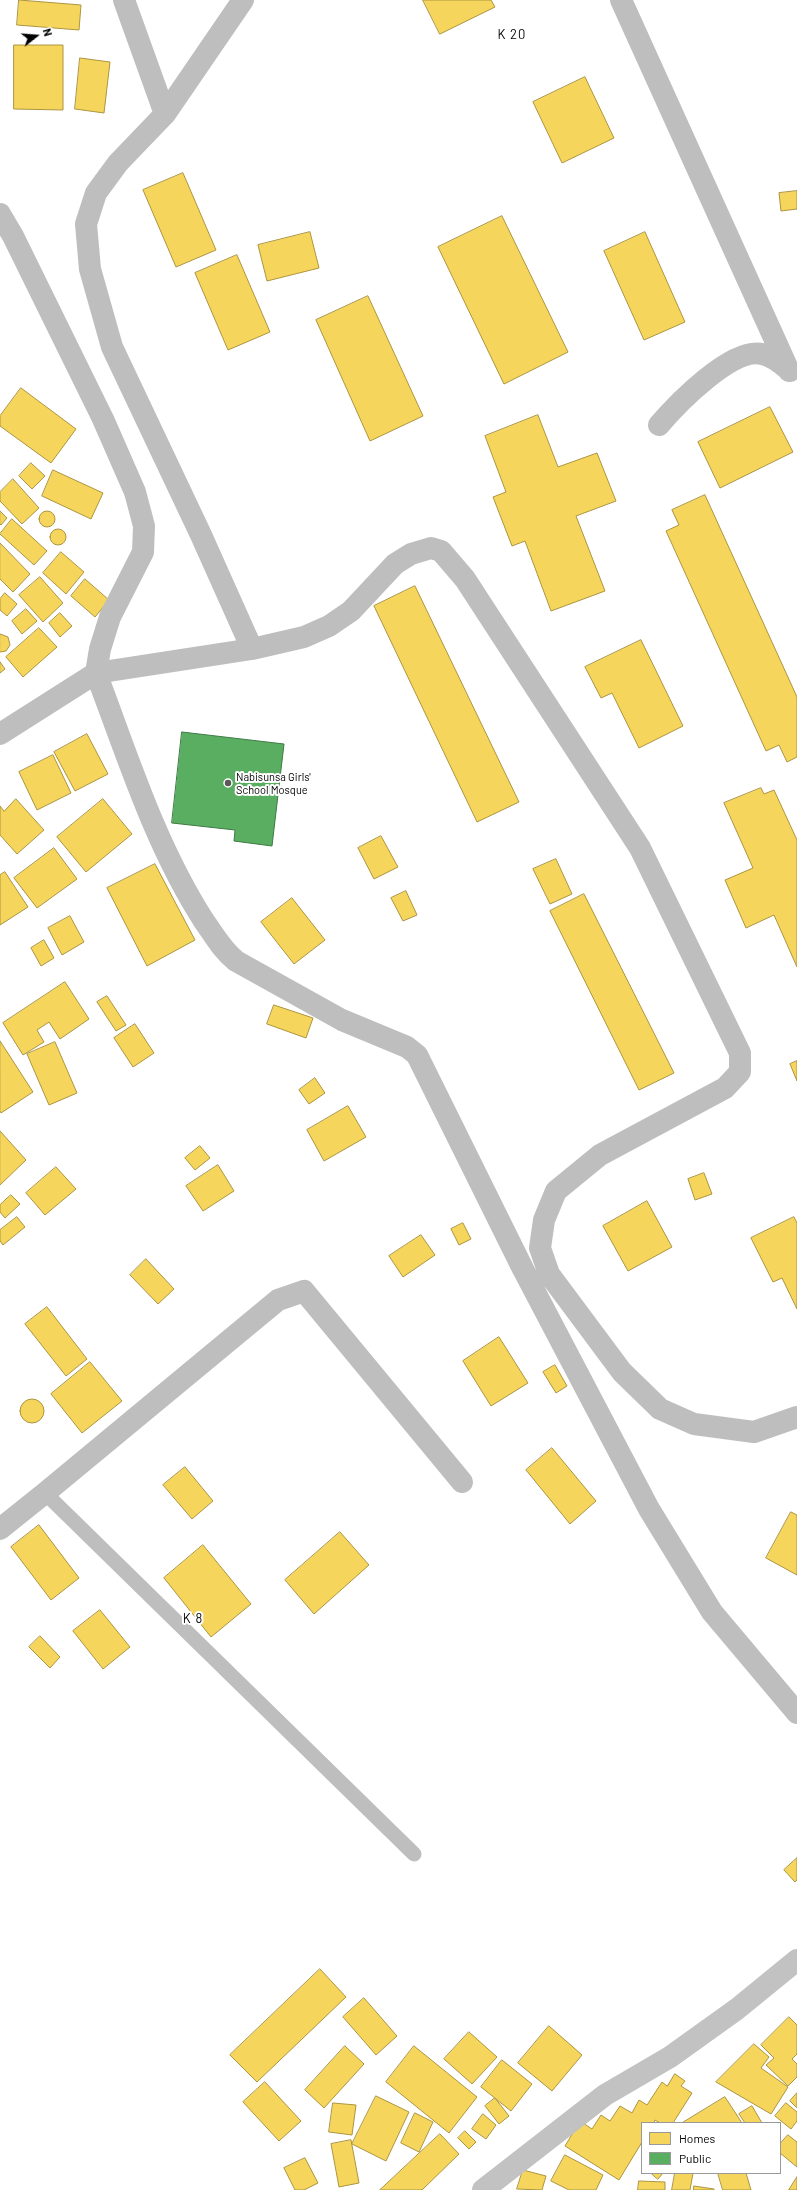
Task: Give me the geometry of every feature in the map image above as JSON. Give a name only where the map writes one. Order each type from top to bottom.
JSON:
[{"type":"street","points":[[124,0],[164,114]]},
{"type":"street","points":[[243,0],[164,114],[118,164],[96,193],[86,224],[90,269],[112,347],[201,535],[252,649]]},
{"type":"street","points":[[620,0],[793,376]]},
{"type":"street","points":[[0,214],[13,236],[103,419],[135,492],[144,526],[143,552],[110,617],[100,649],[96,673],[151,817],[173,866],[194,905],[226,953],[250,970],[342,1020],[407,1047],[417,1054],[523,1268],[649,1509],[712,1612],[797,1713]]},
{"type":"street","points":[[659,425],[699,383],[741,356],[761,353],[775,359],[793,376]]},
{"type":"street","points":[[0,734],[96,673],[252,649],[304,637],[329,626],[351,611],[395,564],[411,554],[430,548],[441,551],[465,579],[640,848],[740,1052],[740,1072],[725,1088],[600,1155],[556,1191],[544,1220],[540,1248],[549,1274],[622,1372],[660,1409],[694,1424],[754,1432],[797,1417]]},
{"type":"street","points":[[0,1529],[278,1300],[304,1292],[462,1482]]},
{"type":"street","points":[[483,2190],[605,2095],[670,2057],[737,2009],[797,1960]]},
{"type":"lane","points":[[45,1493],[414,1854]]},
{"type":"building: Homes","points":[[19,0],[81,5],[79,30],[17,25]]},
{"type":"building: Homes","points":[[423,0],[491,0],[495,7],[440,34]]},
{"type":"building: Homes","points":[[14,45],[63,45],[63,110],[14,109]]},
{"type":"building: Homes","points":[[80,58],[110,62],[104,113],[75,109]]},
{"type":"building: Homes","points":[[585,77],[614,138],[562,163],[533,102]]},
{"type":"building: Homes","points":[[183,173],[216,250],[176,267],[143,190]]},
{"type":"building: Homes","points":[[797,191],[797,209],[781,211],[779,193]]},
{"type":"building: Homes","points":[[502,216],[568,352],[504,384],[438,247]]},
{"type":"building: Homes","points":[[310,232],[319,268],[267,281],[258,245]]},
{"type":"building: Homes","points":[[645,232],[685,322],[644,340],[604,251]]},
{"type":"building: Homes","points":[[237,255],[270,332],[228,350],[195,273]]},
{"type":"building: Homes","points":[[368,296],[423,416],[370,441],[316,320]]},
{"type":"building: Homes","points":[[21,388],[76,429],[51,463],[0,426],[0,416]]},
{"type":"building: Homes","points":[[770,407],[793,452],[720,488],[698,442]]},
{"type":"building: Homes","points":[[538,415],[558,467],[597,453],[616,501],[576,516],[605,591],[551,611],[525,541],[512,546],[493,497],[506,492],[485,436]]},
{"type":"building: Homes","points":[[31,463],[45,476],[32,489],[19,476]]},
{"type":"building: Homes","points":[[53,470],[103,493],[91,519],[42,496]]},
{"type":"building: Homes","points":[[13,479],[39,508],[22,524],[0,501],[0,492]]},
{"type":"building: Homes","points":[[705,495],[797,697],[797,757],[787,762],[779,745],[766,751],[666,531],[679,525],[672,510]]},
{"type":"building: Homes","points":[[0,511],[7,518],[1,525],[0,524]]},
{"type":"building: Homes","points":[[44,511],[50,511],[55,516],[53,525],[50,527],[44,527],[39,522],[39,516]]},
{"type":"building: Homes","points":[[12,519],[47,551],[34,565],[0,534]]},
{"type":"building: Homes","points":[[58,529],[65,534],[66,537],[61,544],[58,545],[51,540],[50,537],[55,530]]},
{"type":"building: Homes","points":[[0,543],[30,574],[13,592],[0,579]]},
{"type":"building: Homes","points":[[61,552],[84,572],[66,594],[43,573]]},
{"type":"building: Homes","points":[[40,577],[63,603],[43,622],[19,595]]},
{"type":"building: Homes","points":[[85,579],[109,600],[95,617],[71,596]]},
{"type":"building: Homes","points":[[415,586],[519,802],[477,822],[374,606]]},
{"type":"building: Homes","points":[[5,593],[17,604],[7,616],[0,610],[0,599]]},
{"type":"building: Homes","points":[[26,609],[37,621],[22,634],[12,621]]},
{"type":"building: Homes","points":[[60,613],[72,626],[60,637],[49,623]]},
{"type":"building: Homes","points":[[39,628],[57,647],[23,677],[6,657]]},
{"type":"building: Homes","points":[[0,634],[8,637],[10,645],[6,651],[0,652]]},
{"type":"building: Homes","points":[[641,640],[683,726],[639,748],[612,693],[601,698],[585,667]]},
{"type":"building: Homes","points":[[0,662],[5,669],[0,673]]},
{"type":"building: Homes","points":[[87,734],[108,774],[75,791],[54,752]]},
{"type":"building: Homes","points":[[53,755],[71,793],[37,810],[19,772]]},
{"type":"building: Homes","points":[[761,788],[764,794],[774,790],[797,840],[797,967],[774,915],[746,928],[725,880],[753,868],[724,803]]},
{"type":"building: Homes","points":[[16,799],[44,830],[17,854],[0,835],[0,806],[4,811]]},
{"type":"building: Homes","points":[[103,799],[132,834],[86,872],[57,837]]},
{"type":"building: Homes","points":[[381,836],[398,867],[374,879],[358,848]]},
{"type":"building: Homes","points":[[54,848],[77,879],[37,908],[14,878]]},
{"type":"building: Homes","points":[[556,859],[572,894],[550,904],[533,869]]},
{"type":"building: Homes","points":[[155,864],[195,940],[147,966],[107,888]]},
{"type":"building: Homes","points":[[5,872],[28,907],[0,925],[0,875]]},
{"type":"building: Homes","points":[[406,891],[417,915],[403,921],[391,898]]},
{"type":"building: Homes","points":[[584,894],[674,1073],[639,1090],[550,911]]},
{"type":"building: Homes","points":[[292,898],[325,940],[294,964],[261,922]]},
{"type":"building: Homes","points":[[70,916],[84,942],[62,955],[48,928]]},
{"type":"building: Homes","points":[[44,940],[54,958],[41,966],[31,948]]},
{"type":"building: Homes","points":[[65,982],[89,1019],[60,1039],[49,1022],[37,1030],[44,1042],[23,1055],[3,1023]]},
{"type":"building: Homes","points":[[107,996],[126,1025],[116,1031],[97,1002]]},
{"type":"building: Homes","points":[[274,1005],[313,1018],[306,1038],[267,1024]]},
{"type":"building: Homes","points":[[135,1024],[154,1053],[133,1067],[114,1038]]},
{"type":"building: Homes","points":[[0,1041],[33,1092],[1,1113],[0,1111]]},
{"type":"building: Homes","points":[[55,1042],[77,1093],[49,1105],[27,1054]]},
{"type":"building: Homes","points":[[797,1061],[797,1081],[790,1064]]},
{"type":"building: Homes","points":[[315,1078],[325,1093],[309,1104],[299,1090]]},
{"type":"building: Homes","points":[[348,1106],[366,1137],[324,1161],[307,1130]]},
{"type":"building: Homes","points":[[0,1131],[26,1160],[0,1185]]},
{"type":"building: Homes","points":[[200,1146],[210,1158],[195,1170],[185,1158]]},
{"type":"building: Homes","points":[[218,1165],[234,1191],[203,1211],[186,1186]]},
{"type":"building: Homes","points":[[56,1167],[76,1189],[45,1215],[26,1193]]},
{"type":"building: Homes","points":[[704,1173],[712,1194],[695,1200],[688,1179]]},
{"type":"building: Homes","points":[[11,1195],[20,1204],[5,1218],[0,1212],[0,1205]]},
{"type":"building: Homes","points":[[647,1201],[672,1247],[628,1271],[603,1226]]},
{"type":"building: Homes","points":[[17,1217],[25,1227],[3,1245],[0,1241],[0,1230]]},
{"type":"building: Homes","points":[[794,1217],[797,1223],[797,1309],[782,1278],[773,1282],[751,1238]]},
{"type":"building: Homes","points":[[463,1223],[471,1239],[459,1245],[451,1229]]},
{"type":"building: Homes","points":[[421,1235],[435,1255],[403,1277],[389,1256]]},
{"type":"building: Homes","points":[[146,1259],[174,1289],[158,1304],[130,1275]]},
{"type":"building: Homes","points":[[47,1307],[87,1359],[66,1376],[25,1324]]},
{"type":"building: Homes","points":[[499,1337],[528,1383],[491,1406],[463,1361]]},
{"type":"building: Homes","points":[[90,1362],[122,1401],[82,1433],[51,1394]]},
{"type":"building: Homes","points":[[555,1365],[567,1386],[556,1393],[543,1372]]},
{"type":"building: Homes","points":[[32,1399],[40,1403],[44,1411],[40,1419],[32,1423],[24,1419],[20,1411],[24,1403]]},
{"type":"building: Homes","points":[[552,1448],[596,1501],[570,1524],[526,1470]]},
{"type":"building: Homes","points":[[185,1467],[213,1501],[192,1519],[163,1485]]},
{"type":"building: Homes","points":[[791,1512],[797,1515],[797,1575],[766,1558]]},
{"type":"building: Homes","points":[[39,1525],[79,1578],[51,1600],[11,1547]]},
{"type":"building: Homes","points":[[340,1532],[369,1565],[314,1614],[285,1580]]},
{"type":"building: Homes","points":[[203,1545],[251,1604],[211,1637],[164,1578]]},
{"type":"building: Homes","points":[[100,1610],[130,1647],[103,1669],[73,1631]]},
{"type":"building: Homes","points":[[40,1636],[60,1657],[50,1668],[29,1647]]},
{"type":"building: Homes","points":[[797,1858],[797,1880],[795,1882],[784,1870]]},
{"type":"building: Homes","points":[[320,1969],[346,1997],[257,2082],[230,2055]]},
{"type":"building: Homes","points":[[364,1998],[397,2036],[376,2055],[343,2017]]},
{"type":"building: Homes","points":[[789,2017],[797,2025],[797,2054],[792,2059],[797,2064],[797,2077],[788,2086],[766,2065],[774,2058],[761,2045]]},
{"type":"building: Homes","points":[[549,2026],[582,2055],[552,2091],[518,2063]]},
{"type":"building: Homes","points":[[469,2032],[497,2057],[472,2084],[444,2059]]},
{"type":"building: Homes","points":[[754,2044],[769,2057],[761,2068],[788,2087],[771,2114],[716,2082]]},
{"type":"building: Homes","points":[[345,2046],[364,2064],[324,2108],[305,2090]]},
{"type":"building: Homes","points":[[414,2046],[477,2097],[449,2133],[386,2082]]},
{"type":"building: Homes","points":[[502,2060],[532,2084],[511,2111],[481,2087]]},
{"type":"building: Homes","points":[[675,2074],[685,2081],[681,2086],[692,2093],[674,2122],[658,2122],[655,2120],[654,2122],[641,2122],[641,2144],[619,2180],[565,2146],[580,2121],[592,2129],[601,2115],[610,2121],[620,2106],[632,2113],[639,2100],[647,2105],[662,2082],[667,2086]]},
{"type":"building: Homes","points":[[265,2082],[301,2121],[279,2141],[243,2102]]},
{"type":"building: Homes","points":[[797,2093],[797,2108],[790,2101]]},
{"type":"building: Homes","points":[[376,2096],[409,2112],[386,2161],[352,2144]]},
{"type":"building: Homes","points":[[725,2097],[741,2122],[684,2122]]},
{"type":"building: Homes","points":[[495,2098],[509,2116],[499,2124],[485,2106]]},
{"type":"building: Homes","points":[[333,2103],[356,2105],[352,2135],[329,2132]]},
{"type":"building: Homes","points":[[786,2103],[797,2112],[797,2121],[791,2129],[775,2116]]},
{"type":"building: Homes","points":[[752,2106],[761,2122],[744,2122],[739,2114]]},
{"type":"building: Homes","points":[[415,2113],[433,2122],[419,2152],[401,2143]]},
{"type":"building: Homes","points":[[483,2114],[496,2125],[486,2139],[472,2129]]},
{"type":"building: Homes","points":[[465,2131],[476,2142],[469,2149],[458,2138]]},
{"type":"building: Homes","points":[[440,2134],[459,2154],[422,2190],[380,2190]]},
{"type":"building: Homes","points":[[788,2135],[797,2142],[797,2167],[781,2154],[781,2143]]},
{"type":"building: Homes","points":[[351,2140],[359,2183],[339,2187],[331,2144]]},
{"type":"building: Homes","points":[[565,2155],[603,2175],[596,2190],[569,2190],[551,2181]]},
{"type":"building: Homes","points":[[305,2158],[318,2183],[304,2190],[295,2190],[284,2168]]},
{"type":"building: Homes","points":[[523,2170],[546,2176],[542,2190],[517,2189]]},
{"type":"building: Homes","points":[[652,2174],[662,2174],[658,2179]]},
{"type":"building: Homes","points":[[675,2174],[693,2174],[690,2190],[672,2190]]},
{"type":"building: Homes","points":[[718,2174],[746,2174],[751,2190],[723,2190]]},
{"type":"building: Homes","points":[[797,2177],[797,2190],[789,2190]]},
{"type":"building: Homes","points":[[639,2181],[665,2182],[665,2190],[638,2190]]},
{"type":"building: Homes","points":[[694,2186],[714,2189],[714,2190],[694,2190]]},
{"type":"building: Public","name":"Nabisunsa Girls' School Mosque","points":[[182,732],[284,744],[272,846],[234,841],[235,830],[172,823]]},
{"type":"place","name":"Nabisunsa Girls' School Mosque","points":[[228,783]]},
{"type":"district","name":"K 20","points":[[512,35]]},
{"type":"district","name":"K 8","points":[[193,1619]]}]
